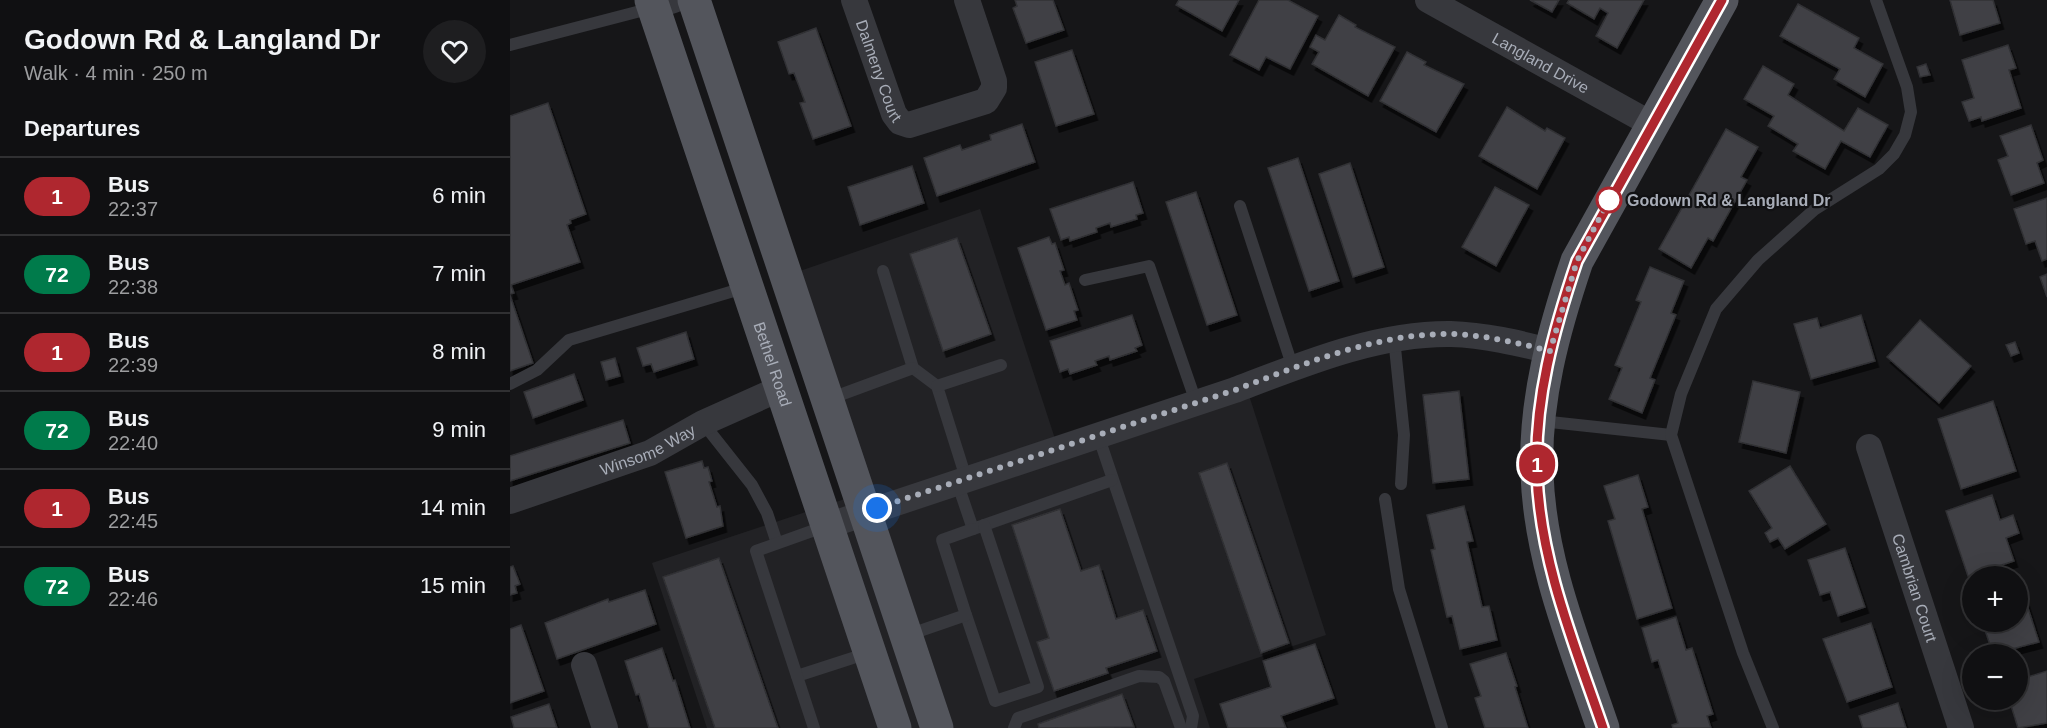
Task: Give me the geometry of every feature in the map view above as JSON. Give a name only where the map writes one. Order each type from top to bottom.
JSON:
[{"type":"main road","points":[[694,0],[937,728]]},
{"type":"main road","points":[[1603,728],[1559,598],[1548,555],[1537,474],[1538,421],[1550,351],[1577,261],[1722,0]]},
{"type":"main road","name":"Bethel Road","points":[[660,2],[747,287],[895,728]]},
{"type":"street","name":"Dalmeny Court","points":[[854,0],[894,114],[900,122],[909,125],[986,100],[991,95],[994,81],[967,0]]},
{"type":"street","name":"Langland Drive","points":[[1428,0],[1653,125]]},
{"type":"street","points":[[827,526],[1293,368],[1394,338],[1452,334],[1502,340],[1550,351]]},
{"type":"street","name":"Winsome Way","points":[[510,501],[650,453],[703,423],[781,388]]},
{"type":"street","name":"Cambrian Court","points":[[1869,447],[1961,728]]},
{"type":"street","points":[[584,665],[605,728]]},
{"type":"lane","points":[[1773,728],[1743,653],[1671,435],[1681,394],[1716,309],[1758,260],[1814,210],[1879,169],[1894,154],[1905,135],[1911,112],[1907,87],[1876,0]]},
{"type":"lane","points":[[510,45],[660,2]]},
{"type":"lane","points":[[1240,206],[1293,368]]},
{"type":"lane","points":[[1085,280],[1149,266],[1196,402]]},
{"type":"lane","points":[[883,271],[914,368],[937,386],[961,480],[979,527],[1038,687],[995,701],[942,540],[979,527],[1112,480]]},
{"type":"lane","points":[[510,384],[537,370],[569,340],[747,287]]},
{"type":"lane","points":[[1394,338],[1404,435],[1401,484]]},
{"type":"lane","points":[[937,386],[1001,365]]},
{"type":"lane","points":[[828,399],[914,368]]},
{"type":"lane","points":[[1538,421],[1671,435]]},
{"type":"lane","points":[[703,423],[752,485],[767,513],[777,543]]},
{"type":"lane","points":[[1098,435],[1193,716],[1191,728]]},
{"type":"lane","points":[[1385,500],[1399,589],[1442,728]]},
{"type":"lane","points":[[814,728],[756,551],[827,526]]},
{"type":"lane","points":[[906,635],[966,615]]},
{"type":"lane","points":[[798,676],[869,652]]},
{"type":"lane","points":[[1014,728],[1018,718],[1139,676],[1150,676],[1164,681],[1181,728]]},
{"type":"shaded area","points":[[980,209],[1059,451],[1247,389],[1326,635],[1194,679],[1210,728],[707,728],[652,563],[872,490],[797,272]]},
{"type":"building","points":[[1015,0],[1053,0],[1064,30],[1026,43],[1013,8],[1017,6]]},
{"type":"building","points":[[1179,0],[1239,0],[1222,31],[1176,5]]},
{"type":"building","points":[[1259,0],[1288,0],[1318,16],[1290,69],[1266,57],[1259,70],[1230,55]]},
{"type":"building","points":[[1530,0],[1559,0],[1552,12]]},
{"type":"building","points":[[1569,0],[1644,0],[1617,48],[1596,36],[1608,13],[1600,8],[1594,19],[1567,3]]},
{"type":"building","points":[[1950,0],[1993,0],[2000,23],[1960,35]]},
{"type":"building","points":[[1798,4],[1859,38],[1854,48],[1883,64],[1865,97],[1834,79],[1840,69],[1780,36]]},
{"type":"building","points":[[1339,15],[1356,25],[1355,27],[1395,47],[1368,96],[1312,64],[1319,52],[1310,47],[1316,35],[1325,40]]},
{"type":"building","points":[[816,28],[851,126],[813,139],[800,103],[805,102],[794,73],[789,74],[778,42]]},
{"type":"building","points":[[2008,45],[2016,68],[2009,70],[2021,108],[1982,121],[1981,117],[1969,121],[1962,102],[1974,98],[1962,60]]},
{"type":"building","points":[[1072,50],[1094,114],[1056,126],[1035,62]]},
{"type":"building","points":[[1407,52],[1426,62],[1424,65],[1464,84],[1436,132],[1380,101]]},
{"type":"building","points":[[1926,64],[1930,75],[1920,77],[1917,67]]},
{"type":"building","points":[[1763,66],[1794,84],[1788,95],[1844,131],[1858,108],[1888,125],[1870,157],[1841,141],[1825,169],[1793,151],[1798,144],[1768,126],[1774,116],[1744,99]]},
{"type":"building","points":[[548,103],[586,214],[570,220],[571,223],[567,225],[580,262],[511,285],[514,293],[510,294],[510,116]]},
{"type":"building","points":[[1507,107],[1545,131],[1547,128],[1565,138],[1537,189],[1479,156]]},
{"type":"building","points":[[1022,124],[1035,162],[937,196],[924,158],[960,145],[962,150],[991,140],[990,135]]},
{"type":"building","points":[[2031,125],[2043,160],[2037,163],[2044,183],[2011,195],[1998,160],[2008,156],[2000,136]]},
{"type":"building","points":[[1726,129],[1758,147],[1741,177],[1747,180],[1713,241],[1708,238],[1691,268],[1659,249]]},
{"type":"building","points":[[1298,158],[1339,281],[1309,291],[1268,168]]},
{"type":"building","points":[[1350,163],[1384,267],[1353,277],[1319,174]]},
{"type":"building","points":[[912,166],[924,203],[860,225],[848,187]]},
{"type":"building","points":[[1133,182],[1143,213],[1136,215],[1137,219],[1111,227],[1110,223],[1096,228],[1097,232],[1070,241],[1069,237],[1061,240],[1050,209]]},
{"type":"building","points":[[1495,187],[1529,205],[1496,266],[1462,247]]},
{"type":"building","points":[[1196,192],[1237,315],[1207,325],[1166,202]]},
{"type":"building","points":[[2047,198],[2047,259],[2042,261],[2035,241],[2026,244],[2014,209]]},
{"type":"building","points":[[1049,237],[1052,244],[1055,243],[1064,270],[1060,271],[1065,285],[1069,283],[1078,310],[1074,311],[1077,320],[1046,330],[1018,248]]},
{"type":"building","points":[[957,238],[991,334],[943,351],[910,254]]},
{"type":"building","points":[[1650,267],[1684,281],[1671,313],[1676,315],[1650,378],[1655,380],[1642,413],[1609,399],[1622,368],[1615,365],[1641,302],[1636,300]]},
{"type":"building","points":[[2047,274],[2047,297],[2040,277]]},
{"type":"building","points":[[510,295],[533,363],[510,371]]},
{"type":"building","points":[[1132,315],[1142,345],[1135,348],[1137,351],[1110,360],[1109,356],[1095,361],[1097,365],[1070,374],[1068,369],[1060,372],[1050,341]]},
{"type":"building","points":[[1861,315],[1875,361],[1811,379],[1794,324],[1817,318],[1820,328]]},
{"type":"building","points":[[1920,320],[1971,366],[1939,403],[1887,357]]},
{"type":"building","points":[[686,332],[694,359],[654,372],[651,364],[643,366],[637,348]]},
{"type":"building","points":[[2015,342],[2019,353],[2011,356],[2006,345]]},
{"type":"building","points":[[615,358],[620,376],[606,380],[601,362]]},
{"type":"building","points":[[574,374],[583,400],[533,418],[524,392]]},
{"type":"building","points":[[1753,381],[1800,392],[1786,453],[1739,442]]},
{"type":"building","points":[[1459,391],[1469,479],[1433,483],[1423,395]]},
{"type":"building","points":[[1993,401],[2016,471],[1961,489],[1938,419]]},
{"type":"building","points":[[623,420],[630,443],[510,481],[510,456]]},
{"type":"building","points":[[702,461],[704,468],[708,467],[712,481],[709,482],[717,507],[720,506],[723,526],[686,538],[665,472]]},
{"type":"building","points":[[1227,463],[1289,643],[1261,653],[1199,473]]},
{"type":"building","points":[[1790,466],[1826,524],[1785,549],[1778,538],[1770,542],[1765,533],[1772,528],[1749,491]]},
{"type":"building","points":[[1638,475],[1648,507],[1642,509],[1672,608],[1637,619],[1608,521],[1615,519],[1604,486]]},
{"type":"building","points":[[1992,495],[2000,520],[2013,515],[2019,533],[2006,538],[2014,561],[1999,566],[1965,566],[1946,511]]},
{"type":"building","points":[[1464,506],[1473,541],[1467,542],[1482,607],[1489,606],[1497,640],[1460,649],[1452,616],[1447,617],[1431,550],[1435,549],[1427,515]]},
{"type":"building","points":[[1060,509],[1081,571],[1099,565],[1116,619],[1143,610],[1157,651],[1106,668],[1108,673],[1054,691],[1037,642],[1049,638],[1012,525]]},
{"type":"building","points":[[1845,548],[1865,607],[1838,616],[1830,592],[1820,595],[1808,560]]},
{"type":"building","points":[[719,558],[778,728],[715,728],[663,577]]},
{"type":"building","points":[[513,566],[520,584],[515,586],[517,593],[510,595],[510,567]]},
{"type":"building","points":[[645,590],[656,624],[557,659],[545,623],[608,599],[609,602]]},
{"type":"building","points":[[2028,608],[2039,642],[2028,645],[1990,644],[1986,632],[2028,632]]},
{"type":"building","points":[[1676,617],[1686,650],[1692,648],[1713,714],[1707,716],[1711,728],[1673,728],[1672,725],[1678,723],[1658,660],[1652,662],[1642,628]]},
{"type":"building","points":[[1871,623],[1892,687],[1847,702],[1823,639]]},
{"type":"building","points":[[521,625],[544,691],[510,703],[510,629]]},
{"type":"building","points":[[1315,644],[1334,698],[1281,716],[1286,728],[1228,728],[1220,704],[1271,687],[1263,661]]},
{"type":"building","points":[[662,648],[690,728],[649,728],[639,694],[636,695],[625,661]]},
{"type":"building","points":[[1506,653],[1528,728],[1485,728],[1475,698],[1481,696],[1470,664]]},
{"type":"building","points":[[2047,671],[2047,723],[2018,728],[2012,710],[2028,710],[2028,677]]},
{"type":"building","points":[[1122,694],[1134,727],[1039,728],[1038,724]]},
{"type":"building","points":[[1898,703],[1906,728],[1863,728],[1859,716]]},
{"type":"building","points":[[549,704],[557,728],[514,728],[511,717]]},
{"type":"bus line","name":"1","points":[[1603,728],[1559,598],[1548,555],[1537,474],[1538,421],[1542,389],[1564,299],[1577,261],[1616,187],[1722,0]]},
{"type":"place","name":"Godown Rd & Langland Dr","points":[[1609,200]]},
{"type":"route","points":[[877,508],[1235,390],[1293,368],[1394,338],[1452,334],[1502,340],[1550,351],[1577,261],[1609,200]]}]
